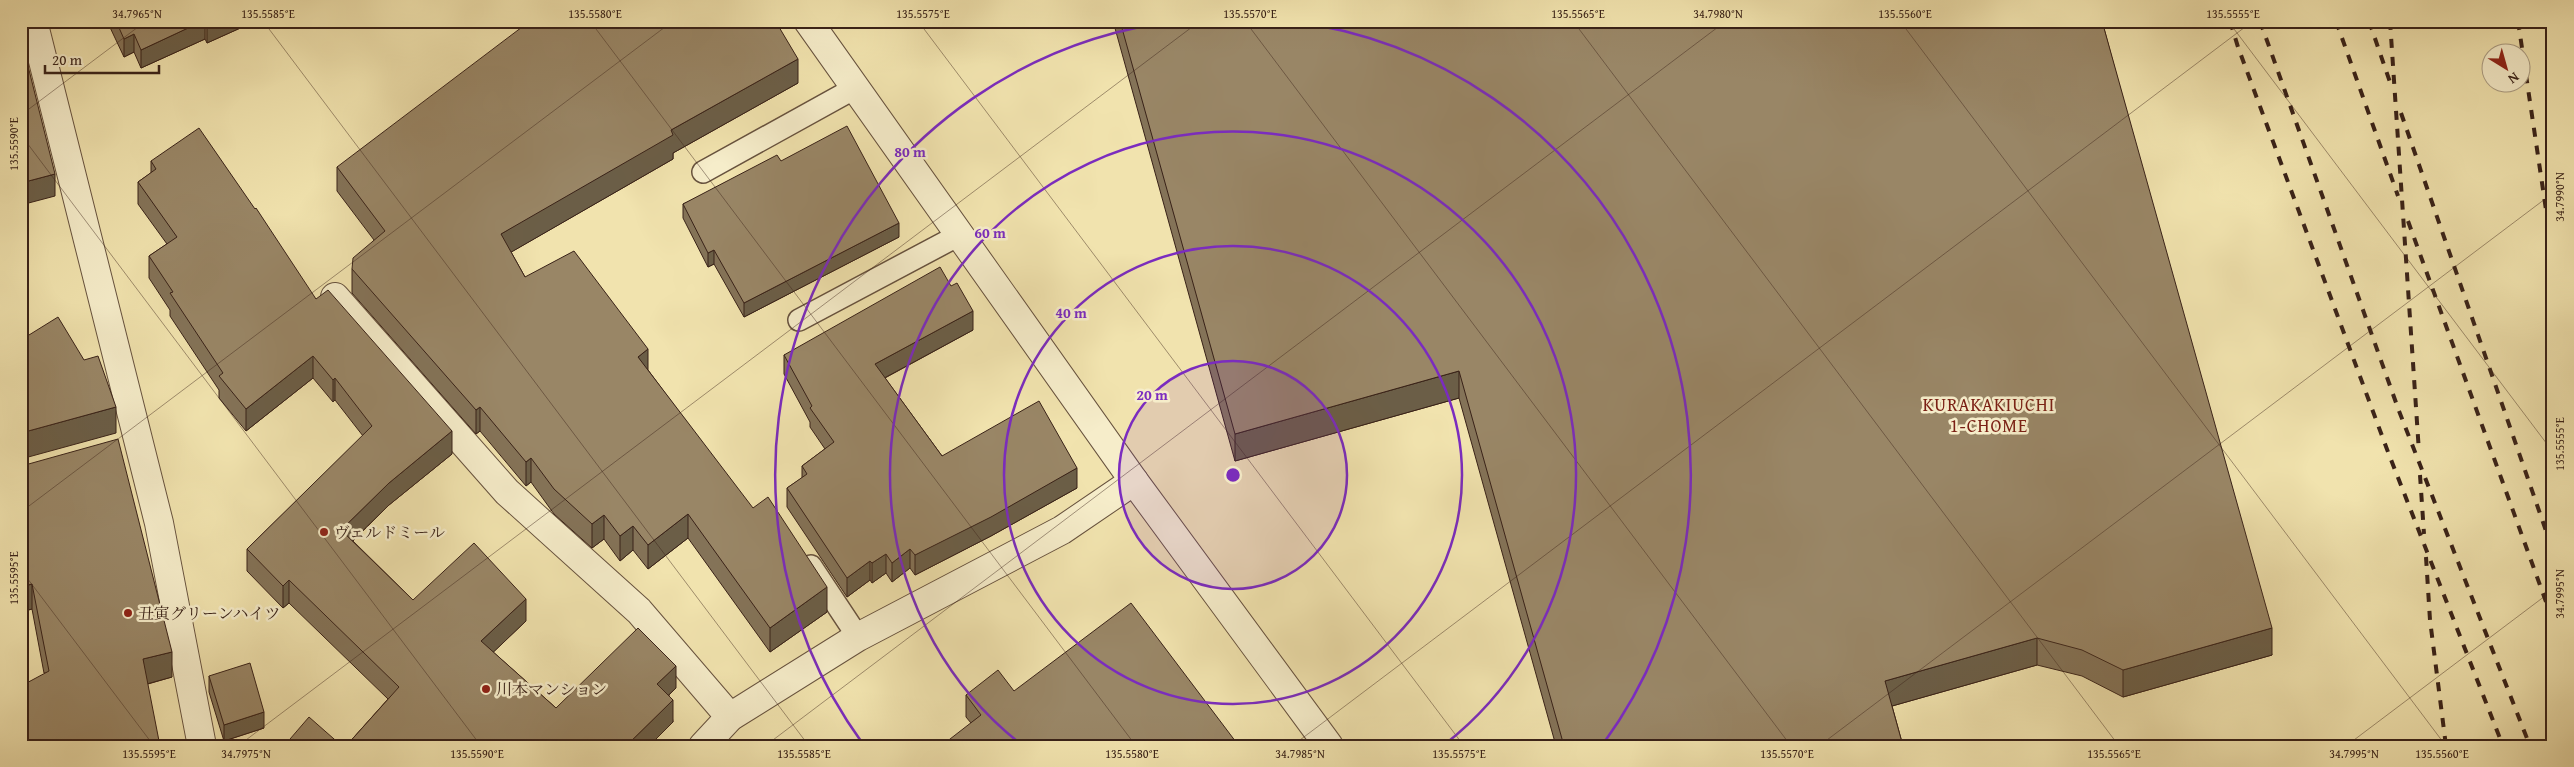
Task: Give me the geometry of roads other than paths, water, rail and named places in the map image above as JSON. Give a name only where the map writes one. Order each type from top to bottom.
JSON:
[{"type":"street","points":[[33,21],[159,522],[202,746]]},
{"type":"street","points":[[808,21],[1134,481],[1329,746]]},
{"type":"street","points":[[335,296],[507,492],[639,610],[730,718]]},
{"type":"street","points":[[112,450],[139,442]]},
{"type":"street","points":[[703,746],[730,718],[858,637],[1062,530],[1134,481]]},
{"type":"lane","points":[[703,172],[855,88]]},
{"type":"lane","points":[[799,320],[959,235]]},
{"type":"lane","points":[[800,548],[858,637]]},
{"type":"railway","points":[[2230,21],[2388,452],[2503,746]]},
{"type":"railway","points":[[2260,21],[2399,411],[2530,746]]},
{"type":"railway","points":[[2336,21],[2398,196]]},
{"type":"railway","points":[[2369,21],[2391,85]]},
{"type":"railway","points":[[2390,21],[2419,452]]},
{"type":"railway","points":[[2518,21],[2553,257]]},
{"type":"railway","points":[[2401,113],[2553,551]]},
{"type":"railway","points":[[2408,221],[2553,621]]},
{"type":"railway","points":[[2420,475],[2424,534]]},
{"type":"railway","points":[[2426,557],[2430,620],[2446,746]]},
{"type":"place","name":"ヴェルドミール","points":[[324,532]]},
{"type":"place","name":"丑寅グリーンハイツ","points":[[128,613]]},
{"type":"place","name":"川本マンション","points":[[486,689]]},
{"type":"district","name":"KURAKAKIUCHI 1-CHOME","points":[[1989,414]]}]
